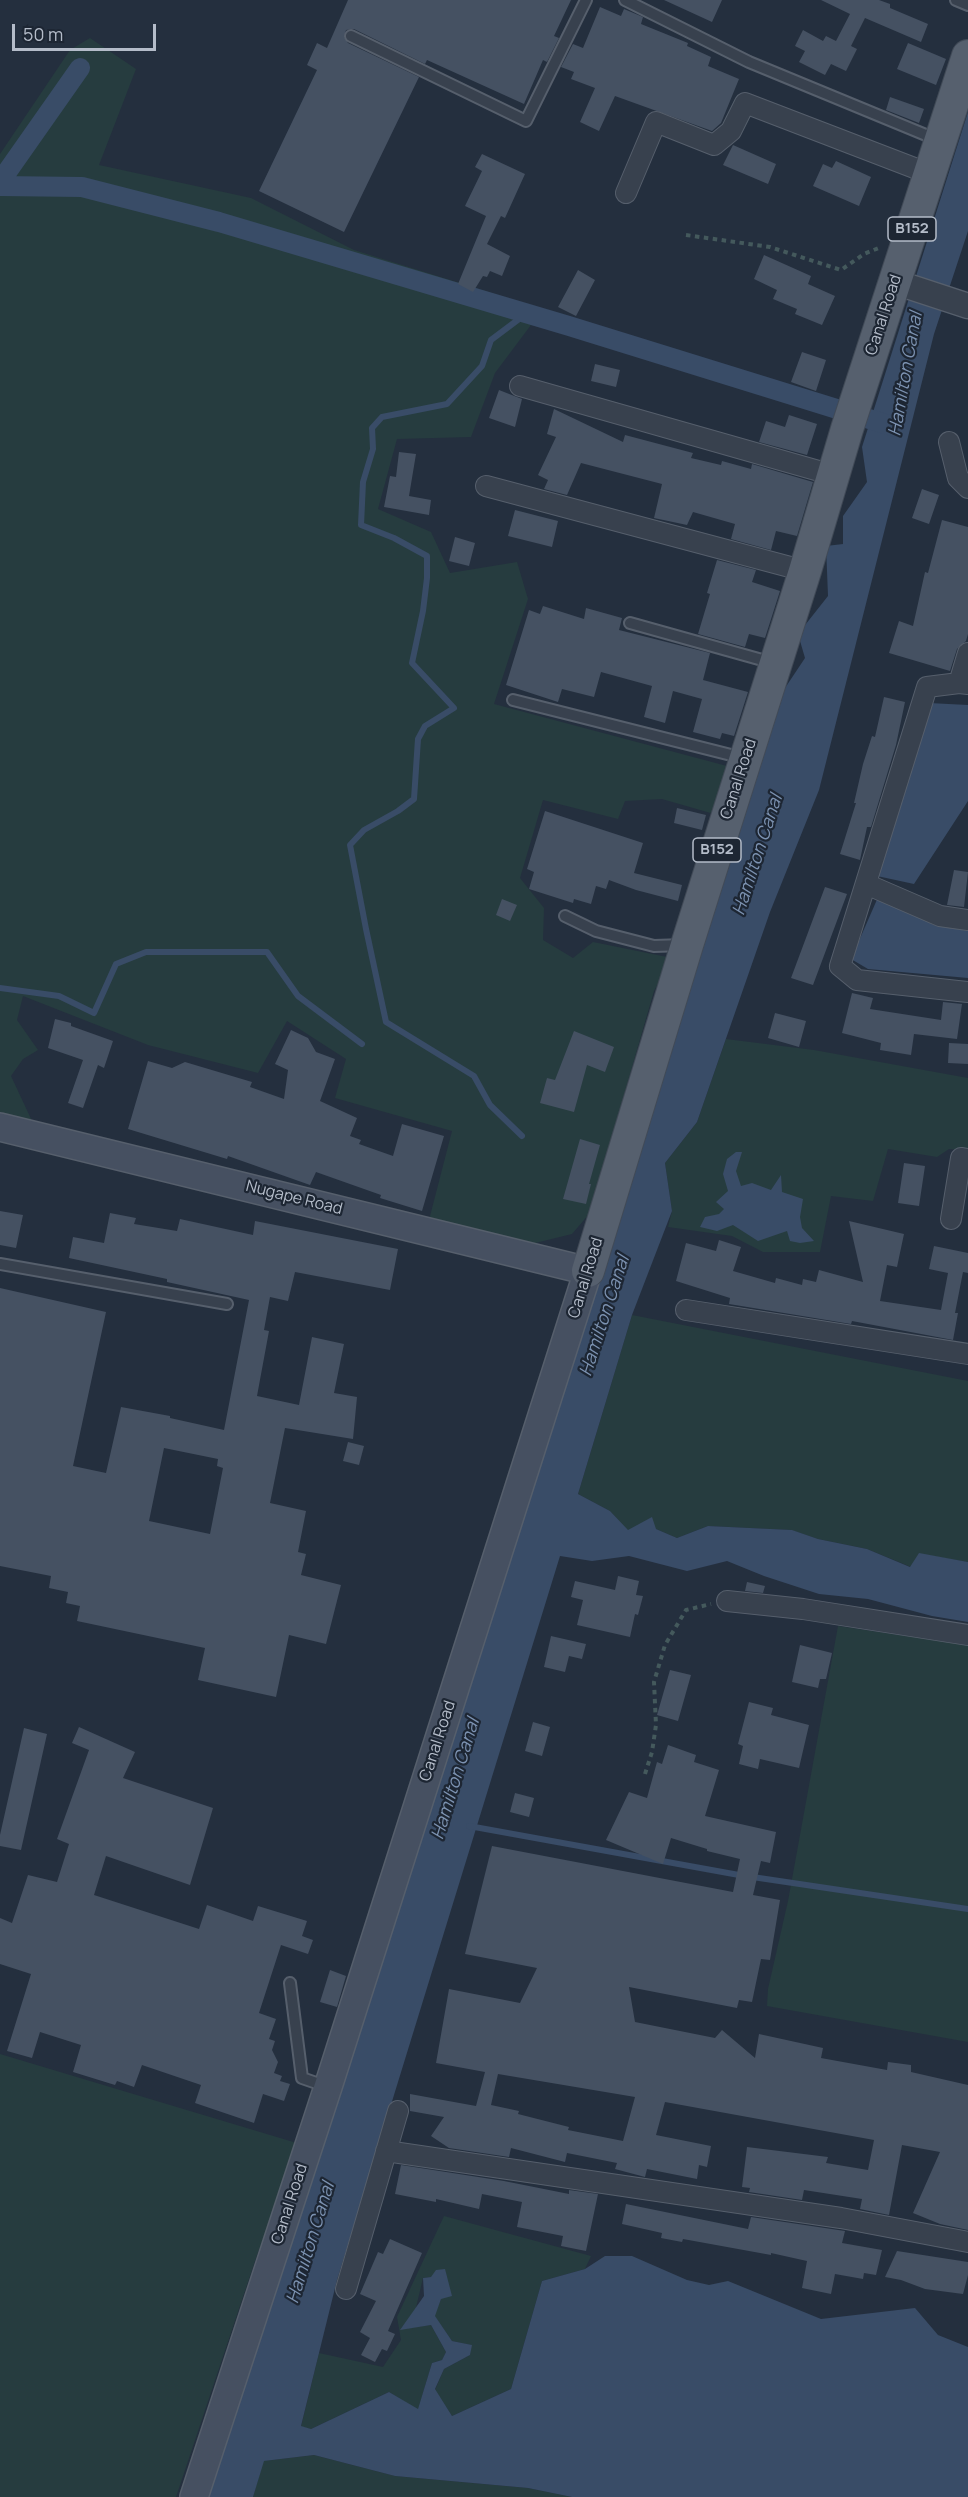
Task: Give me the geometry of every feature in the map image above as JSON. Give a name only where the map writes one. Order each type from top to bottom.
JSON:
[{"type":"main road","name":"Canal Road","points":[[194,2497],[328,2087],[588,1271],[687,945],[806,571],[851,415],[968,56]]},
{"type":"main road","name":"Nugape Road","points":[[0,1127],[588,1271]]},
{"type":"street","points":[[626,193],[656,122],[714,145],[731,130],[745,103],[930,174]]},
{"type":"street","points":[[895,282],[968,306]]},
{"type":"street","points":[[520,386],[833,476]]},
{"type":"street","points":[[949,442],[958,478],[968,489]]},
{"type":"street","points":[[486,486],[806,571]]},
{"type":"street","points":[[968,653],[963,684],[927,687],[840,966],[857,980],[968,992]]},
{"type":"street","points":[[866,884],[940,916],[968,920]]},
{"type":"street","points":[[951,1219],[961,1158],[968,1159]]},
{"type":"street","points":[[686,1310],[968,1354]]},
{"type":"street","points":[[727,1601],[803,1609],[968,1635]]},
{"type":"street","points":[[346,2289],[398,2111]]},
{"type":"street","points":[[386,2151],[841,2218],[968,2242]]},
{"type":"lane","points":[[351,36],[526,121],[586,0]]},
{"type":"lane","points":[[626,0],[750,62],[941,141]]},
{"type":"lane","points":[[956,0],[968,5]]},
{"type":"lane","points":[[630,623],[776,664]]},
{"type":"lane","points":[[513,700],[746,759]]},
{"type":"lane","points":[[565,916],[596,931],[654,946],[687,945]]},
{"type":"lane","points":[[0,1264],[227,1304]]},
{"type":"lane","points":[[290,1983],[302,2078],[328,2087]]},
{"type":"path","points":[[686,235],[770,247],[841,270],[864,254],[910,236]]},
{"type":"path","points":[[645,1774],[652,1752],[656,1725],[654,1682],[665,1645],[686,1610],[727,1601]]},
{"type":"green space","points":[[90,38],[136,69],[99,165],[251,198],[354,250],[543,309],[495,373],[471,437],[397,439],[378,509],[431,532],[450,573],[517,562],[528,599],[494,704],[727,766],[714,814],[662,799],[625,801],[618,819],[543,800],[520,878],[544,908],[543,940],[573,958],[593,942],[672,958],[654,991],[590,1213],[572,1234],[523,1246],[429,1220],[452,1131],[335,1098],[346,1059],[287,1021],[258,1073],[148,1045],[23,996],[17,1020],[38,1050],[23,1059],[11,1076],[32,1121],[0,1121],[0,154],[70,50]]},
{"type":"green space","points":[[726,1039],[814,1050],[968,1078],[968,1151],[949,1149],[937,1157],[888,1149],[873,1201],[831,1196],[820,1252],[763,1252],[732,1236],[668,1227],[672,1211],[665,1163],[697,1122]]},
{"type":"green space","points":[[632,1315],[968,1381],[968,1562],[919,1554],[911,1567],[867,1549],[818,1539],[791,1530],[708,1526],[677,1538],[656,1529],[628,1531],[610,1511],[578,1494]]},
{"type":"green space","points":[[838,1626],[968,1645],[968,2042],[767,2006],[768,1989],[788,1901]]},
{"type":"green space","points":[[0,2054],[300,2144],[257,2255],[176,2497],[0,2497]]},
{"type":"green space","points":[[444,2216],[591,2256],[585,2269],[542,2281],[511,2389],[452,2416],[435,2390],[444,2369],[470,2355],[471,2345],[452,2341],[434,2315],[441,2299],[431,2277],[423,2278],[415,2312],[401,2329],[431,2325],[446,2352],[442,2360],[432,2363],[418,2410],[389,2392],[311,2429],[301,2427],[319,2353],[383,2367],[401,2340],[397,2317]]},
{"type":"green space","points":[[314,2455],[395,2476],[528,2488],[572,2497],[253,2497],[263,2461]]},
{"type":"water","name":"Hamilton Canal","points":[[968,112],[968,231],[934,334],[819,790],[770,912],[697,1122],[665,1163],[672,1211],[632,1315],[578,1494],[610,1511],[628,1530],[652,1517],[656,1529],[677,1538],[708,1526],[792,1530],[818,1539],[867,1549],[910,1567],[919,1553],[968,1562],[968,1622],[932,1616],[868,1599],[819,1594],[727,1561],[687,1571],[629,1556],[592,1561],[560,1556],[337,2280],[301,2426],[311,2429],[389,2392],[418,2409],[432,2363],[442,2360],[446,2352],[431,2325],[400,2330],[424,2296],[423,2278],[431,2277],[436,2270],[445,2269],[452,2296],[441,2299],[435,2316],[452,2341],[472,2345],[470,2355],[444,2369],[435,2389],[452,2416],[511,2389],[542,2281],[585,2269],[605,2256],[632,2256],[687,2280],[709,2285],[728,2281],[821,2319],[915,2308],[938,2335],[968,2347],[968,2497],[572,2497],[528,2488],[395,2476],[314,2455],[264,2461],[253,2497],[208,2497],[783,691],[805,658],[798,634],[828,596],[826,546],[843,544],[843,516],[867,482],[862,447]]},
{"type":"water","points":[[929,703],[968,705],[968,801],[914,884],[877,876]]},
{"type":"water","points":[[879,895],[934,925],[968,931],[968,978],[868,969],[851,959]]},
{"type":"water","points":[[736,1152],[742,1152],[736,1171],[741,1186],[752,1183],[771,1190],[781,1175],[782,1192],[803,1199],[800,1217],[802,1228],[814,1241],[800,1243],[790,1241],[787,1231],[758,1241],[733,1225],[717,1231],[700,1227],[705,1217],[719,1214],[724,1209],[716,1202],[728,1191],[723,1174],[727,1159]]},
{"type":"building","points":[[348,0],[571,0],[554,36],[559,38],[547,62],[543,60],[524,104],[427,60],[425,64],[354,29],[346,30],[344,37],[348,43],[419,77],[344,232],[259,191],[317,70],[307,65],[317,43],[327,48]]},
{"type":"building","points":[[664,0],[722,0],[712,22]]},
{"type":"building","points":[[821,0],[879,0],[890,4],[890,8],[928,24],[921,42],[865,18],[851,46],[857,49],[846,71],[831,64],[825,75],[799,62],[805,51],[795,46],[803,30],[823,41],[826,36],[836,41],[850,14]]},
{"type":"building","points":[[600,7],[621,16],[624,9],[643,17],[641,24],[688,43],[687,46],[711,57],[708,66],[739,79],[721,123],[712,131],[615,96],[599,131],[580,122],[595,88],[571,79],[574,72],[561,67],[573,44],[583,48]]},
{"type":"building","points":[[908,43],[946,59],[936,85],[897,69]]},
{"type":"building","points":[[890,97],[924,109],[919,123],[886,110]]},
{"type":"building","points":[[733,145],[776,164],[768,184],[723,165]]},
{"type":"building","points":[[482,154],[525,174],[505,218],[501,216],[487,244],[510,256],[502,276],[490,271],[487,277],[483,276],[473,292],[458,284],[486,216],[465,206],[482,171],[475,167]]},
{"type":"building","points":[[836,161],[871,177],[859,206],[813,186],[823,164],[832,168]]},
{"type":"building","points":[[764,255],[811,276],[808,284],[835,296],[822,325],[795,314],[797,309],[773,299],[777,290],[754,279]]},
{"type":"building","points":[[578,270],[595,280],[576,316],[558,307]]},
{"type":"building","points":[[802,352],[826,360],[816,391],[791,382]]},
{"type":"building","points":[[595,364],[620,370],[616,387],[591,381]]},
{"type":"building","points":[[499,390],[522,399],[515,427],[489,418]]},
{"type":"building","points":[[554,409],[623,442],[625,435],[693,453],[691,458],[721,465],[722,461],[751,469],[752,464],[813,482],[797,536],[776,531],[771,550],[731,539],[735,524],[693,512],[687,525],[654,518],[662,484],[581,463],[567,495],[544,489],[548,480],[538,475],[556,437],[547,434]]},
{"type":"building","points":[[789,415],[817,424],[807,455],[759,442],[766,421],[785,427]]},
{"type":"building","points":[[399,452],[416,454],[409,496],[431,500],[429,515],[384,507],[390,476],[396,477]]},
{"type":"building","points":[[922,489],[939,495],[929,524],[912,518]]},
{"type":"building","points":[[515,510],[558,521],[552,547],[508,536]]},
{"type":"building","points":[[942,520],[968,527],[968,634],[966,641],[957,649],[950,671],[889,653],[899,621],[913,626],[925,572],[928,573]]},
{"type":"building","points":[[455,537],[475,543],[469,566],[449,561]]},
{"type":"building","points":[[717,560],[756,570],[752,582],[780,591],[765,638],[749,634],[745,647],[698,634]]},
{"type":"building","points":[[543,606],[584,619],[586,608],[622,618],[619,630],[710,653],[703,680],[748,692],[734,736],[722,733],[720,739],[693,732],[702,699],[673,691],[665,723],[644,717],[652,686],[601,672],[594,697],[562,689],[558,702],[506,685],[529,610],[540,614]]},
{"type":"building","points":[[884,697],[905,702],[896,745],[871,827],[867,827],[860,860],[840,854],[856,803],[854,803],[863,764],[872,736],[875,737]]},
{"type":"building","points":[[677,808],[706,815],[702,830],[674,823]]},
{"type":"building","points":[[545,811],[643,843],[634,873],[682,885],[678,901],[609,880],[606,889],[596,886],[591,904],[574,899],[573,903],[529,889],[534,872],[527,869]]},
{"type":"building","points":[[954,870],[968,872],[964,907],[947,905]]},
{"type":"building","points":[[825,887],[847,894],[813,985],[791,978]]},
{"type":"building","points":[[502,899],[517,905],[510,921],[496,915]]},
{"type":"building","points":[[852,993],[873,998],[870,1009],[941,1020],[943,1002],[962,1004],[957,1039],[914,1034],[911,1055],[880,1050],[881,1043],[842,1033]]},
{"type":"building","points":[[775,1013],[806,1021],[799,1047],[768,1038]]},
{"type":"building","points":[[55,1019],[71,1023],[71,1026],[113,1041],[104,1068],[98,1065],[83,1108],[68,1103],[83,1060],[48,1048]]},
{"type":"building","points":[[291,1030],[308,1038],[316,1052],[335,1059],[320,1101],[357,1118],[350,1136],[361,1140],[359,1144],[393,1156],[402,1124],[444,1136],[422,1211],[380,1198],[381,1195],[316,1172],[310,1185],[228,1156],[227,1159],[128,1129],[148,1061],[172,1068],[185,1062],[252,1082],[250,1087],[284,1099],[288,1070],[275,1064]]},
{"type":"building","points":[[574,1031],[614,1047],[605,1072],[587,1065],[574,1112],[540,1103],[547,1078],[555,1080]]},
{"type":"building","points":[[949,1043],[968,1044],[968,1064],[948,1063]]},
{"type":"building","points":[[580,1139],[600,1145],[586,1204],[563,1199]]},
{"type":"building","points":[[904,1163],[925,1166],[919,1206],[898,1203]]},
{"type":"building","points":[[0,1211],[23,1215],[16,1248],[0,1245]]},
{"type":"building","points":[[110,1213],[136,1218],[134,1224],[177,1231],[180,1219],[253,1235],[255,1221],[398,1249],[390,1290],[295,1272],[288,1301],[270,1297],[264,1330],[269,1331],[257,1396],[299,1405],[312,1337],[344,1344],[334,1393],[357,1397],[353,1439],[285,1428],[270,1503],[306,1511],[298,1552],[306,1554],[301,1575],[341,1585],[326,1644],[289,1635],[276,1697],[198,1680],[205,1648],[77,1621],[80,1606],[66,1603],[68,1592],[49,1588],[51,1576],[0,1566],[0,1288],[106,1312],[73,1466],[106,1473],[121,1407],[170,1416],[170,1418],[224,1430],[249,1300],[167,1282],[167,1279],[69,1258],[73,1237],[104,1243]],"holes":[[[164,1448],[218,1459],[217,1466],[223,1468],[210,1534],[149,1521]]]},
{"type":"building","points":[[849,1221],[904,1234],[897,1267],[887,1265],[880,1301],[941,1310],[948,1273],[929,1269],[934,1246],[968,1253],[968,1273],[963,1272],[955,1313],[958,1313],[953,1340],[852,1321],[851,1324],[729,1304],[730,1298],[676,1281],[686,1243],[716,1251],[719,1240],[741,1247],[733,1271],[775,1283],[776,1278],[802,1285],[803,1279],[816,1282],[819,1270],[863,1282]]},
{"type":"building","points":[[348,1442],[364,1446],[359,1465],[343,1461]]},
{"type":"building","points":[[618,1576],[639,1581],[636,1595],[643,1596],[638,1615],[635,1614],[630,1637],[577,1625],[583,1600],[571,1597],[575,1581],[615,1590]]},
{"type":"building","points":[[747,1582],[765,1586],[763,1593],[745,1591]]},
{"type":"building","points":[[551,1636],[586,1644],[582,1659],[569,1656],[565,1672],[544,1667]]},
{"type":"building","points":[[800,1645],[832,1653],[826,1679],[820,1679],[818,1688],[792,1682]]},
{"type":"building","points":[[670,1670],[691,1675],[678,1721],[657,1715]]},
{"type":"building","points":[[749,1702],[773,1708],[771,1715],[809,1725],[799,1768],[760,1759],[758,1769],[739,1764],[743,1746],[738,1744]]},
{"type":"building","points":[[533,1722],[550,1727],[542,1756],[525,1751]]},
{"type":"building","points":[[79,1727],[135,1752],[123,1778],[213,1808],[190,1885],[106,1856],[94,1895],[199,1929],[207,1905],[253,1921],[258,1906],[307,1921],[302,1936],[313,1940],[308,1954],[281,1945],[259,2013],[276,2019],[269,2039],[275,2041],[272,2050],[278,2062],[274,2073],[282,2076],[280,2081],[290,2084],[284,2101],[263,2094],[254,2123],[195,2103],[201,2085],[142,2065],[134,2087],[117,2081],[115,2085],[73,2072],[81,2045],[40,2032],[32,2058],[7,2051],[31,1974],[0,1964],[0,1918],[12,1923],[28,1875],[57,1882],[69,1844],[57,1839],[89,1750],[72,1743]]},
{"type":"building","points":[[24,1728],[47,1734],[21,1850],[0,1846],[0,1835]]},
{"type":"building","points":[[668,1745],[696,1755],[694,1762],[719,1770],[705,1816],[776,1832],[770,1863],[761,1861],[753,1895],[780,1900],[770,1960],[761,1959],[752,2002],[739,2000],[737,2008],[629,1987],[635,2022],[715,2038],[722,2030],[755,2058],[759,2034],[823,2048],[821,2058],[887,2070],[888,2062],[911,2065],[911,2072],[968,2085],[968,2230],[940,2224],[913,2213],[940,2152],[902,2145],[889,2215],[860,2209],[862,2199],[804,2190],[802,2200],[749,2192],[750,2188],[742,2187],[747,2147],[828,2157],[826,2163],[868,2170],[874,2140],[665,2102],[656,2135],[711,2146],[707,2167],[699,2165],[697,2179],[647,2169],[645,2177],[615,2169],[617,2163],[567,2153],[565,2162],[511,2148],[509,2157],[449,2148],[431,2136],[444,2117],[410,2111],[410,2094],[476,2106],[485,2072],[436,2063],[449,1989],[520,2003],[537,1968],[465,1954],[492,1846],[733,1892],[740,1859],[707,1851],[707,1849],[671,1838],[663,1864],[606,1840],[629,1792],[647,1798],[657,1762],[662,1764]],"holes":[[[498,2074],[635,2097],[623,2141],[568,2130],[569,2127],[518,2114],[519,2111],[491,2105]]]},
{"type":"building","points":[[515,1793],[534,1798],[529,1817],[510,1812]]},
{"type":"building","points":[[330,1970],[346,1976],[337,2007],[320,2002]]},
{"type":"building","points":[[401,2165],[569,2194],[569,2190],[598,2194],[586,2251],[561,2246],[563,2236],[517,2227],[522,2202],[482,2194],[479,2209],[436,2199],[436,2202],[395,2194]]},
{"type":"building","points":[[626,2204],[748,2229],[751,2217],[845,2231],[842,2243],[882,2250],[876,2275],[864,2273],[863,2279],[835,2274],[831,2294],[802,2288],[807,2261],[683,2239],[682,2242],[661,2238],[662,2233],[622,2224]]},
{"type":"building","points":[[390,2239],[422,2253],[388,2331],[395,2334],[387,2351],[382,2349],[375,2362],[361,2355],[370,2338],[360,2332],[376,2301],[360,2294],[378,2252],[383,2254]]},
{"type":"building","points":[[897,2251],[968,2262],[968,2275],[963,2294],[925,2289],[885,2277]]},
{"type":"waterway","points":[[0,182],[80,68]]},
{"type":"waterway","name":"Hamilton Canal","points":[[0,186],[82,187],[219,222],[569,326],[895,427]]},
{"type":"waterway","points":[[522,1136],[490,1105],[474,1076],[386,1022],[350,845],[364,830],[414,799],[418,739],[425,726],[454,708],[412,663],[423,611],[427,556],[394,538],[361,525],[363,482],[373,449],[372,428],[382,417],[447,404],[482,366],[491,340],[527,313]]},
{"type":"waterway","points":[[0,988],[59,996],[94,1013],[116,964],[146,952],[267,952],[298,996],[362,1044]]},
{"type":"waterway","points":[[469,1826],[739,1875],[968,1909]]}]
